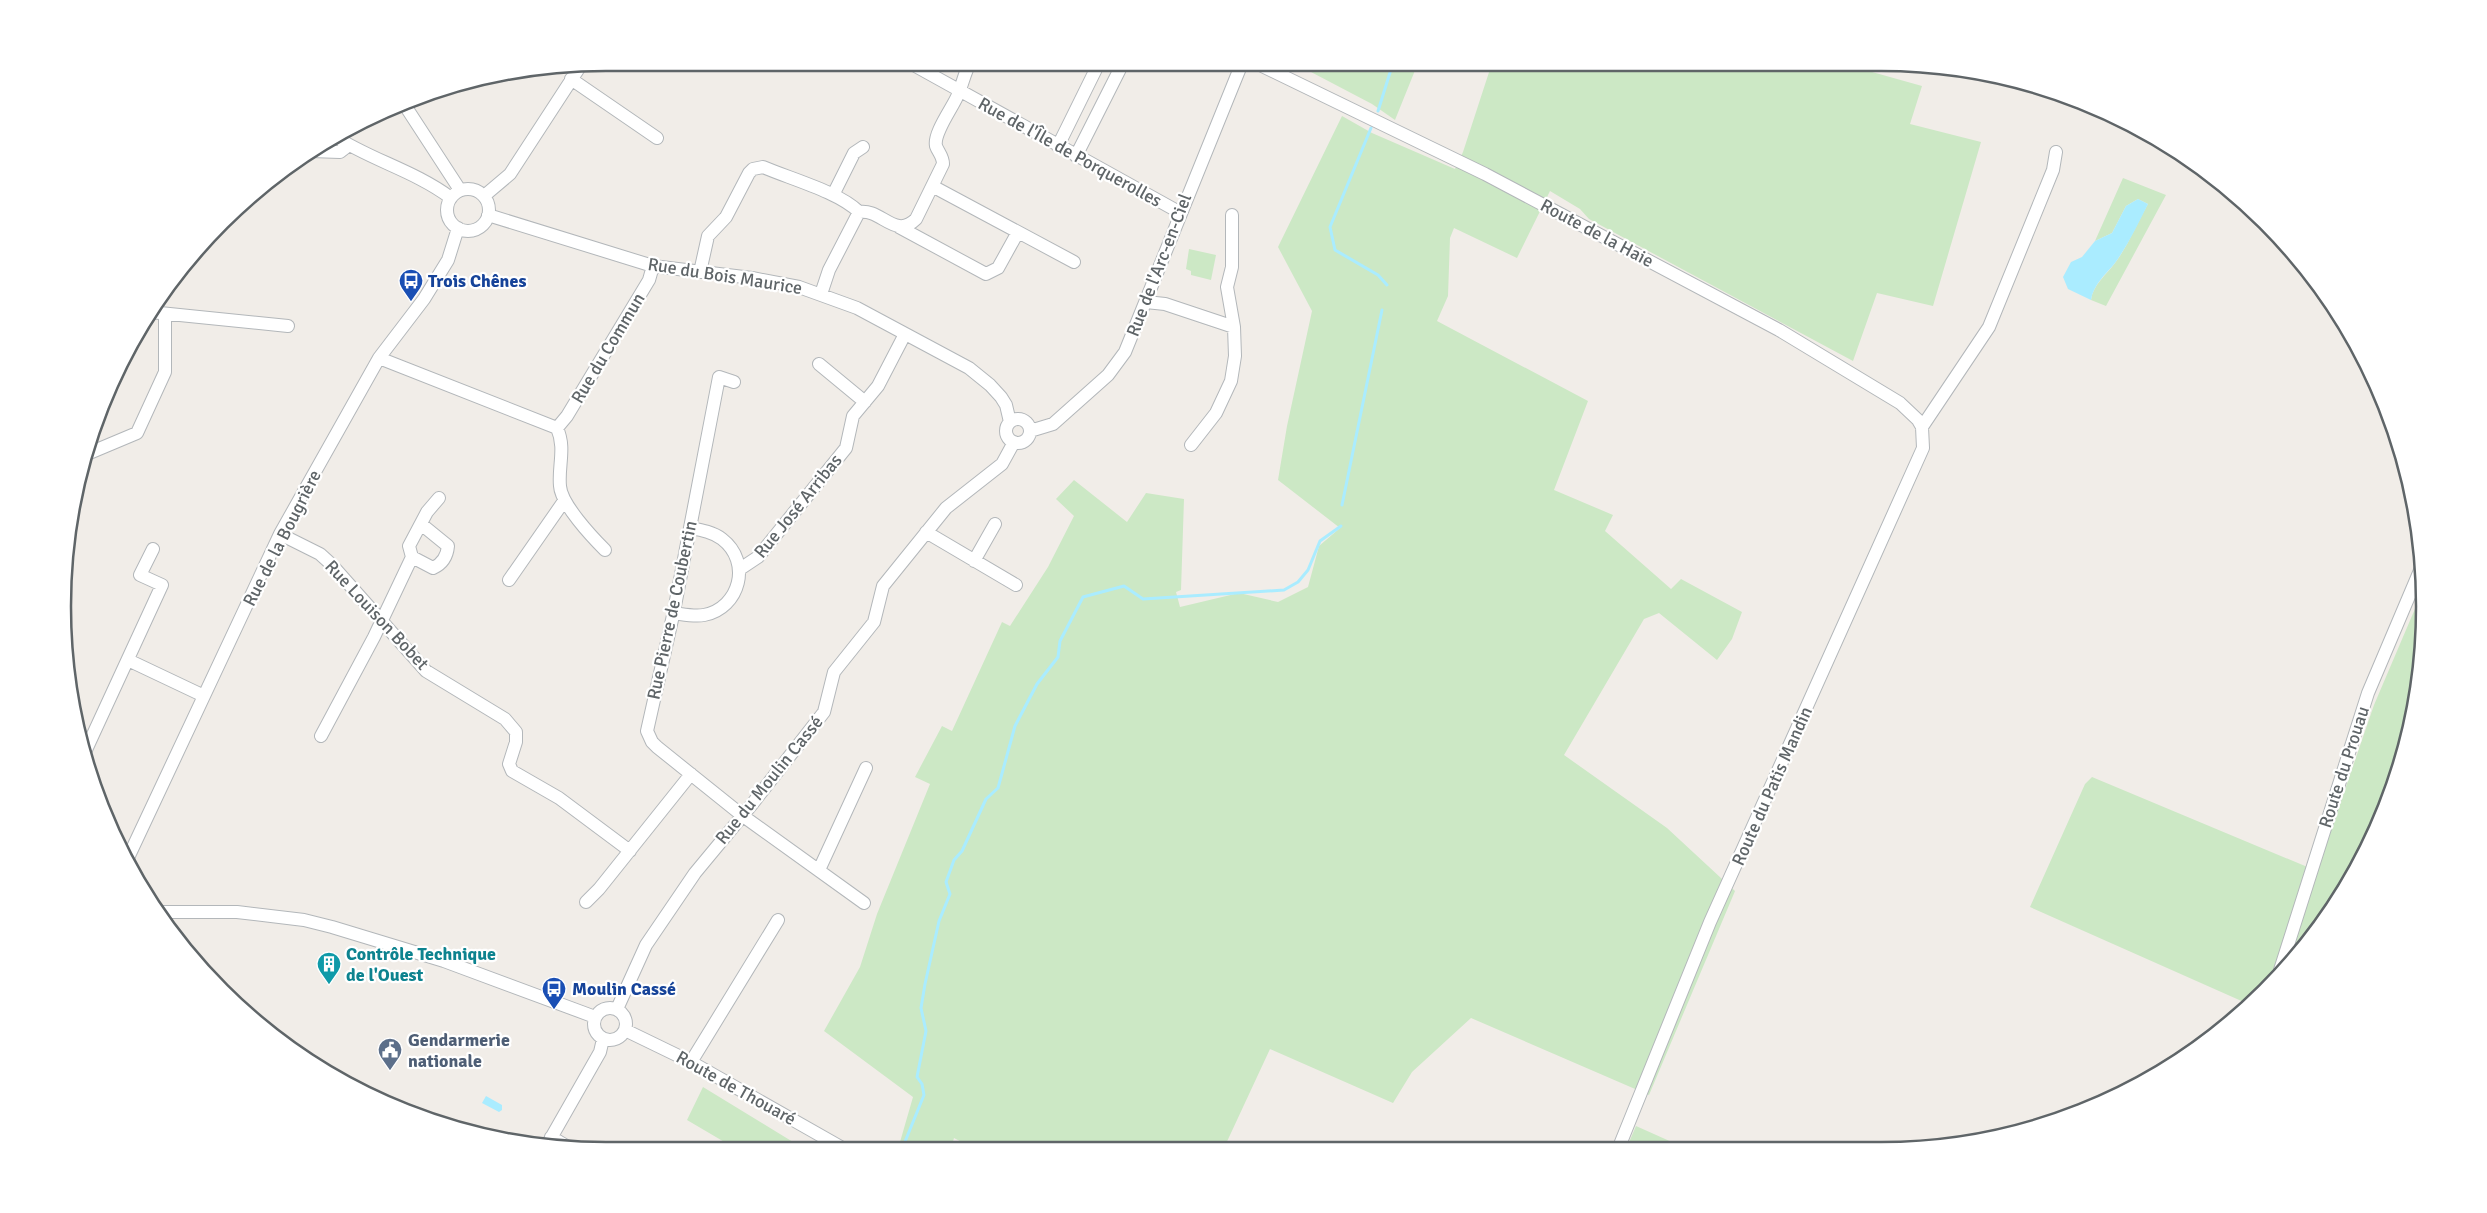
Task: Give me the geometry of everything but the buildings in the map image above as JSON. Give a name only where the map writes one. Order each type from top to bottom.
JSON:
[{"type":"street","name":"Rue de l'Île de Porquerolles","points":[[926,71],[1180,212]]},
{"type":"street","points":[[899,227],[909,226],[916,219],[934,187],[944,164],[942,155],[936,146],[937,135],[960,91],[961,81],[966,71]]},
{"type":"street","points":[[1058,146],[1095,71]]},
{"type":"street","points":[[1076,156],[1118,71]]},
{"type":"street","name":"Rue de l'Arc-en-Ciel","points":[[1030,431],[1053,424],[1108,374],[1125,352],[1238,71]]},
{"type":"street","name":"Route de la Haie","points":[[1274,71],[1485,174],[1779,330],[1900,403],[1918,420],[1922,427]]},
{"type":"street","points":[[484,196],[510,174],[576,72]]},
{"type":"street","points":[[571,80],[657,138]]},
{"type":"street","points":[[407,110],[456,194]]},
{"type":"street","points":[[342,141],[456,194],[474,190],[484,196],[489,206],[488,215],[482,225],[476,229],[465,230],[458,228],[452,223],[448,214],[456,194]]},
{"type":"street","points":[[325,151],[340,152],[349,145]]},
{"type":"street","points":[[833,195],[854,153],[863,147]]},
{"type":"street","points":[[1922,427],[1989,327],[2053,170],[2056,152]]},
{"type":"street","points":[[700,272],[708,236],[726,217],[749,173],[753,169],[763,167],[833,195],[851,204],[859,212],[871,213],[986,274],[998,268],[1018,232]]},
{"type":"street","points":[[934,187],[1074,262]]},
{"type":"street","points":[[821,294],[829,270],[859,212]]},
{"type":"street","name":"Rue du Bois Maurice","points":[[488,215],[653,266],[752,278],[821,294],[857,308],[969,368],[990,385],[1006,405],[1010,422]]},
{"type":"street","points":[[1191,444],[1219,408],[1231,382],[1235,356],[1234,328],[1227,287],[1232,267],[1232,215]]},
{"type":"street","name":"Rue de la Bougrière","points":[[130,851],[280,534],[379,358],[429,291],[448,260],[458,228]]},
{"type":"street","name":"Rue du Commun","points":[[557,428],[567,416],[649,280],[653,266]]},
{"type":"street","points":[[1146,302],[1165,304],[1234,328]]},
{"type":"street","points":[[159,313],[288,326]]},
{"type":"street","points":[[95,451],[137,433],[165,372],[165,314]]},
{"type":"street","name":"Rue José Arribas","points":[[740,569],[758,557],[846,448],[853,416],[878,386],[905,334]]},
{"type":"street","points":[[379,358],[557,428],[562,439],[560,487],[564,501],[605,550]]},
{"type":"street","points":[[819,364],[865,402]]},
{"type":"street","name":"Rue Pierre de Coubertin","points":[[734,382],[719,377],[673,613],[647,731],[652,742],[742,816],[864,903]]},
{"type":"street","points":[[1022,420],[1026,422],[1030,431],[1025,441],[1014,442],[1007,433],[1010,422],[1022,420]]},
{"type":"street","name":"Route du Patis Mandin","points":[[1621,1142],[1710,922],[1912,475],[1923,448],[1922,427]]},
{"type":"street","name":"Rue du Moulin Cassé","points":[[617,1009],[646,945],[698,868],[742,816],[824,712],[834,672],[874,622],[883,586],[946,508],[1002,464],[1014,442]]},
{"type":"street","points":[[421,524],[448,546],[448,553],[440,565],[432,568],[412,556],[409,546],[421,524],[438,498]]},
{"type":"street","points":[[509,580],[564,501]]},
{"type":"street","points":[[974,561],[995,524]]},
{"type":"street","name":"Rue José Arribas","points":[[673,613],[702,616],[716,611],[728,602],[737,588],[740,569],[731,548],[720,537],[690,528]]},
{"type":"street","points":[[926,532],[1016,585]]},
{"type":"street","name":"Rue Louison Bobet","points":[[280,534],[320,554],[426,671],[506,720],[516,732],[516,742],[509,764],[512,770],[559,798],[630,851]]},
{"type":"street","points":[[89,743],[162,585],[140,575],[152,549]]},
{"type":"street","points":[[321,736],[412,556]]},
{"type":"street","name":"Route du Prouau","points":[[2284,958],[2368,693],[2415,581]]},
{"type":"street","points":[[128,660],[204,696]]},
{"type":"street","points":[[819,870],[866,768]]},
{"type":"street","points":[[586,902],[599,890],[691,774]]},
{"type":"street","points":[[167,912],[237,912],[296,919],[332,927],[444,961],[595,1017]]},
{"type":"street","points":[[690,1062],[778,920]]},
{"type":"street","points":[[602,1009],[617,1009],[626,1020],[625,1030],[614,1040],[604,1038],[596,1032],[595,1017],[602,1009]]},
{"type":"street","name":"Route de Thouaré","points":[[625,1030],[690,1062],[832,1142]]},
{"type":"street","points":[[550,1139],[600,1052],[604,1038]]},
{"type":"green space","points":[[1415,71],[1395,120],[1372,104],[1311,72]]},
{"type":"green space","points":[[1489,71],[1869,71],[1922,86],[1910,124],[1981,142],[1933,306],[1877,293],[1853,361],[1589,219],[1580,209],[1550,191],[1517,258],[1454,228],[1450,238],[1448,296],[1437,321],[1588,401],[1554,490],[1613,515],[1605,531],[1671,589],[1681,579],[1742,612],[1732,639],[1717,660],[1659,613],[1644,619],[1564,755],[1667,828],[1735,891],[1649,1095],[1471,1018],[1412,1072],[1393,1103],[1270,1049],[1227,1142],[962,1142],[954,1138],[953,1142],[900,1142],[913,1097],[824,1031],[860,967],[877,914],[930,784],[915,777],[942,726],[952,731],[1002,622],[1010,626],[1048,567],[1074,516],[1056,499],[1074,480],[1127,522],[1146,493],[1184,499],[1181,590],[1176,592],[1180,607],[1239,593],[1278,602],[1308,587],[1319,546],[1340,528],[1278,480],[1287,426],[1312,311],[1278,247],[1342,116],[1372,133],[1455,169],[1463,152]]},
{"type":"green space","points":[[2123,178],[2166,195],[2106,306],[2091,300],[2092,295],[2097,285],[2124,249],[2148,204],[2138,199],[2126,206],[2112,233],[2095,241]]},
{"type":"green space","points":[[1189,249],[1216,255],[1211,280],[1191,275],[1191,271],[1186,269]]},
{"type":"green space","points":[[2416,606],[2415,642],[2411,676],[2398,745],[2375,811],[2361,843],[2326,904],[2305,932],[2283,959],[2242,1001],[2030,907],[2085,784],[2092,777],[2317,871],[2374,705]]},
{"type":"green space","points":[[703,1087],[793,1142],[724,1142],[687,1120]]},
{"type":"green space","points":[[1636,1126],[1672,1142],[1629,1142]]},
{"type":"water","points":[[2138,199],[2148,204],[2120,256],[2097,285],[2091,300],[2068,289],[2063,277],[2071,262],[2082,257],[2095,241],[2112,233],[2126,206]]},
{"type":"water","points":[[486,1096],[502,1105],[502,1110],[499,1112],[482,1103]]},
{"type":"waterway","points":[[1378,111],[1390,71]]},
{"type":"waterway","points":[[1371,128],[1330,227],[1335,250],[1378,275],[1387,285]]},
{"type":"waterway","points":[[1342,505],[1382,310]]},
{"type":"waterway","points":[[905,1142],[924,1095],[922,1084],[917,1077],[926,1031],[921,1008],[939,921],[950,894],[946,882],[954,860],[962,851],[986,799],[998,788],[1015,726],[1037,684],[1058,657],[1060,641],[1083,597],[1124,586],[1143,599],[1284,590],[1298,582],[1308,570],[1320,541],[1341,526]]},
{"type":"place","name":"Trois Chênes","points":[[411,302]]},
{"type":"place","name":"Contrôle Technique de l'Ouest","points":[[329,985]]},
{"type":"place","name":"Moulin Cassé","points":[[554,1010]]},
{"type":"place","name":"Gendarmerie nationale","points":[[390,1071]]}]
